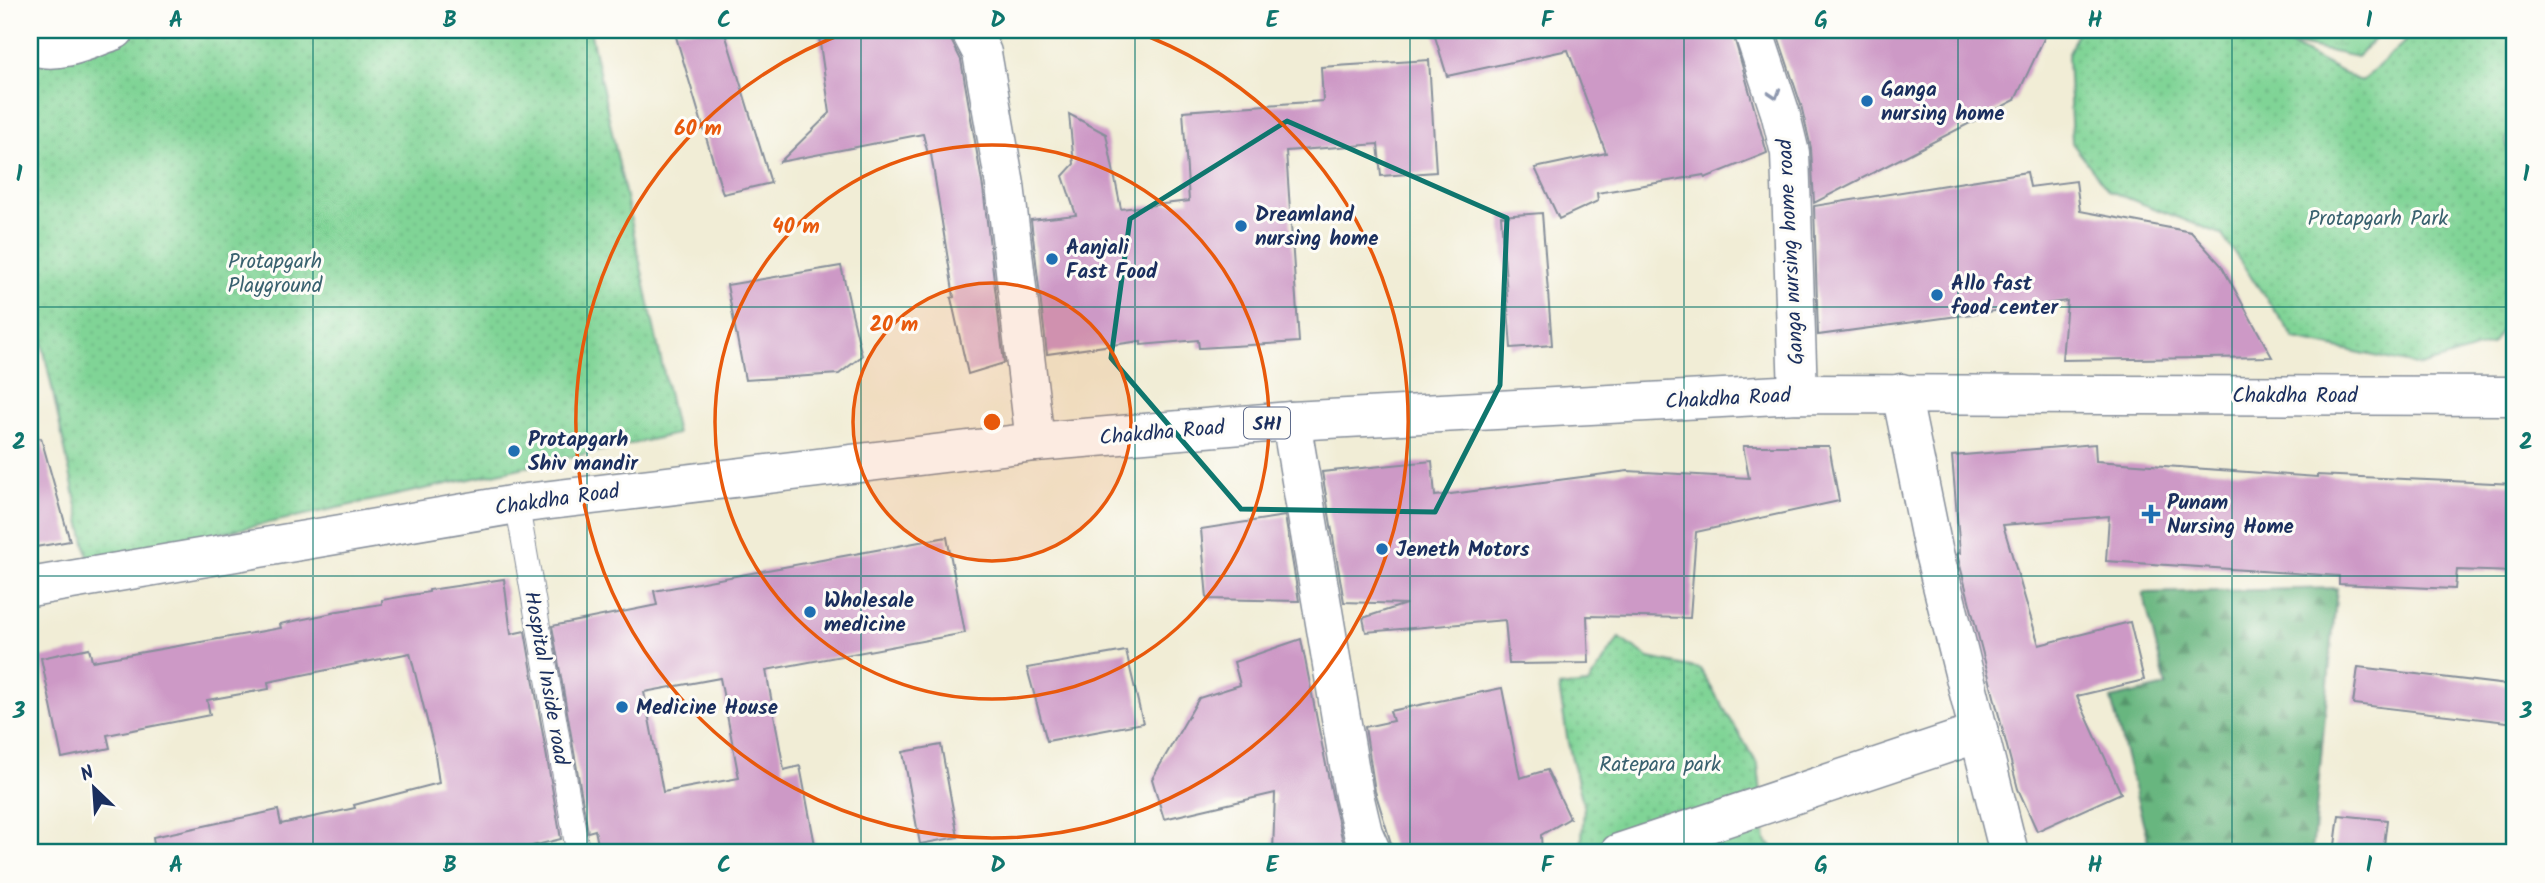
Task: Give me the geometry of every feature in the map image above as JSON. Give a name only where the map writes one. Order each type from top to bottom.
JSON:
[{"type":"main road","points":[[30,46],[43,50],[79,44],[115,30]]},
{"type":"main road","points":[[970,30],[982,54],[1003,172],[1035,442]]},
{"type":"main road","name":"Ganga nursing home road","points":[[1753,30],[1780,112],[1790,153],[1798,394]]},
{"type":"main road","points":[[1902,393],[1933,549],[2009,853]]},
{"type":"main road","name":"Chakdha Road","points":[[30,587],[517,504],[1035,442],[1291,421],[1798,394],[2515,396]]},
{"type":"main road","points":[[1291,421],[1354,795],[1363,833],[1372,853]]},
{"type":"main road","points":[[1619,853],[1979,733]]},
{"type":"lane","name":"Hospital Inside road","points":[[517,504],[578,853]]},
{"type":"highlighted area","points":[[1287,121],[1507,218],[1500,385],[1435,512],[1241,509],[1111,358],[1130,219]]},
{"type":"green space","name":"Protapgarh Playground","points":[[30,30],[590,30],[677,434],[89,562],[30,285]]},
{"type":"green space","name":"Protapgarh Park","points":[[2078,30],[2225,30],[2285,42],[2361,82],[2413,34],[2421,30],[2515,30],[2515,125],[2506,139],[2515,198],[2515,309],[2492,344],[2421,366],[2295,339],[2221,234],[2109,191],[2072,143],[2068,56]]},
{"type":"green space","points":[[2262,30],[2383,30],[2357,57],[2270,39]]},
{"type":"green space","points":[[2337,588],[2312,853],[2151,853],[2111,699],[2166,686],[2143,593]]},
{"type":"green space","name":"Ratepara park","points":[[1619,638],[1649,658],[1700,669],[1758,765],[1766,841],[1778,853],[1581,853],[1584,807],[1568,743],[1559,687],[1588,684]]},
{"type":"building","points":[[674,30],[724,30],[771,183],[723,194]]},
{"type":"building","points":[[818,30],[948,30],[961,60],[983,188],[1004,363],[968,374],[951,298],[954,297],[931,154],[928,154],[923,134],[780,162],[830,113]]},
{"type":"building","points":[[1433,30],[1732,30],[1767,153],[1705,178],[1704,175],[1597,193],[1598,201],[1559,219],[1535,168],[1606,153],[1568,50],[1447,76]]},
{"type":"building","points":[[1776,30],[2048,30],[2015,100],[1814,203],[1811,148],[1801,105]]},
{"type":"building","points":[[1429,60],[1436,172],[1381,176],[1378,144],[1286,151],[1299,342],[1199,348],[1198,340],[1141,345],[1141,341],[1047,354],[1031,220],[1076,215],[1063,176],[1074,164],[1069,114],[1106,134],[1121,209],[1189,201],[1183,111],[1323,101],[1321,67]]},
{"type":"building","points":[[2027,172],[2030,187],[2076,181],[2080,211],[2191,232],[2221,265],[2272,357],[2062,360],[2067,301],[1818,335],[1814,206]]},
{"type":"building","points":[[1542,213],[1552,345],[1511,348],[1501,216]]},
{"type":"building","points":[[841,266],[862,356],[839,374],[745,380],[727,285]]},
{"type":"building","points":[[41,438],[70,541],[30,548],[30,439]]},
{"type":"building","points":[[2095,444],[2096,461],[2317,477],[2515,484],[2515,572],[2457,570],[2455,589],[2339,584],[2339,576],[2106,561],[2109,516],[2003,525],[2039,645],[2130,622],[2144,680],[2077,696],[2121,793],[2037,831],[2018,789],[1957,554],[1960,553],[1952,456]]},
{"type":"building","points":[[1743,446],[1829,446],[1839,501],[1696,532],[1690,618],[1587,616],[1589,663],[1509,664],[1505,620],[1366,632],[1363,618],[1406,604],[1344,602],[1322,472],[1432,461],[1435,496],[1628,471],[1749,478]]},
{"type":"building","points":[[1285,516],[1299,601],[1207,599],[1201,529]]},
{"type":"building","points":[[947,537],[965,633],[766,670],[784,770],[800,766],[816,850],[797,853],[600,853],[595,830],[588,832],[552,626],[657,605],[654,591]],"holes":[[[720,678],[739,778],[663,792],[644,692]]]},
{"type":"building","points":[[504,579],[511,634],[525,631],[561,839],[503,853],[155,853],[153,837],[278,810],[281,824],[355,808],[354,805],[439,783],[434,748],[410,653],[268,682],[269,689],[207,700],[210,715],[107,735],[110,748],[62,758],[41,658],[89,648],[92,661],[281,628],[280,624],[382,604],[382,600]]},
{"type":"building","points":[[1301,639],[1333,800],[1348,853],[1273,853],[1275,793],[1164,819],[1152,779],[1199,698],[1240,685],[1234,662]]},
{"type":"building","points":[[1126,651],[1143,723],[1047,741],[1027,668]]},
{"type":"building","points":[[2358,667],[2515,686],[2515,723],[2353,704]]},
{"type":"building","points":[[1502,688],[1520,778],[1547,770],[1570,818],[1541,835],[1542,853],[1394,853],[1375,791],[1365,727],[1393,721],[1390,711]]},
{"type":"building","points":[[941,745],[958,837],[920,844],[903,752]]},
{"type":"building","points":[[2339,815],[2387,820],[2383,853],[2334,853]]},
{"type":"place","name":"Ganga nursing home","points":[[1867,101]]},
{"type":"place","name":"Dreamland nursing home","points":[[1241,226]]},
{"type":"place","name":"Aanjali Fast Food","points":[[1052,259]]},
{"type":"place","name":"Allo fast food center","points":[[1937,295]]},
{"type":"place","name":"Protapgarh Shiv mandir","points":[[514,451]]},
{"type":"place","name":"Punam Nursing Home","points":[[2151,514]]},
{"type":"place","name":"Jeneth Motors","points":[[1382,549]]},
{"type":"place","name":"Wholesale medicine","points":[[810,612]]},
{"type":"place","name":"Medicine House","points":[[622,707]]}]
